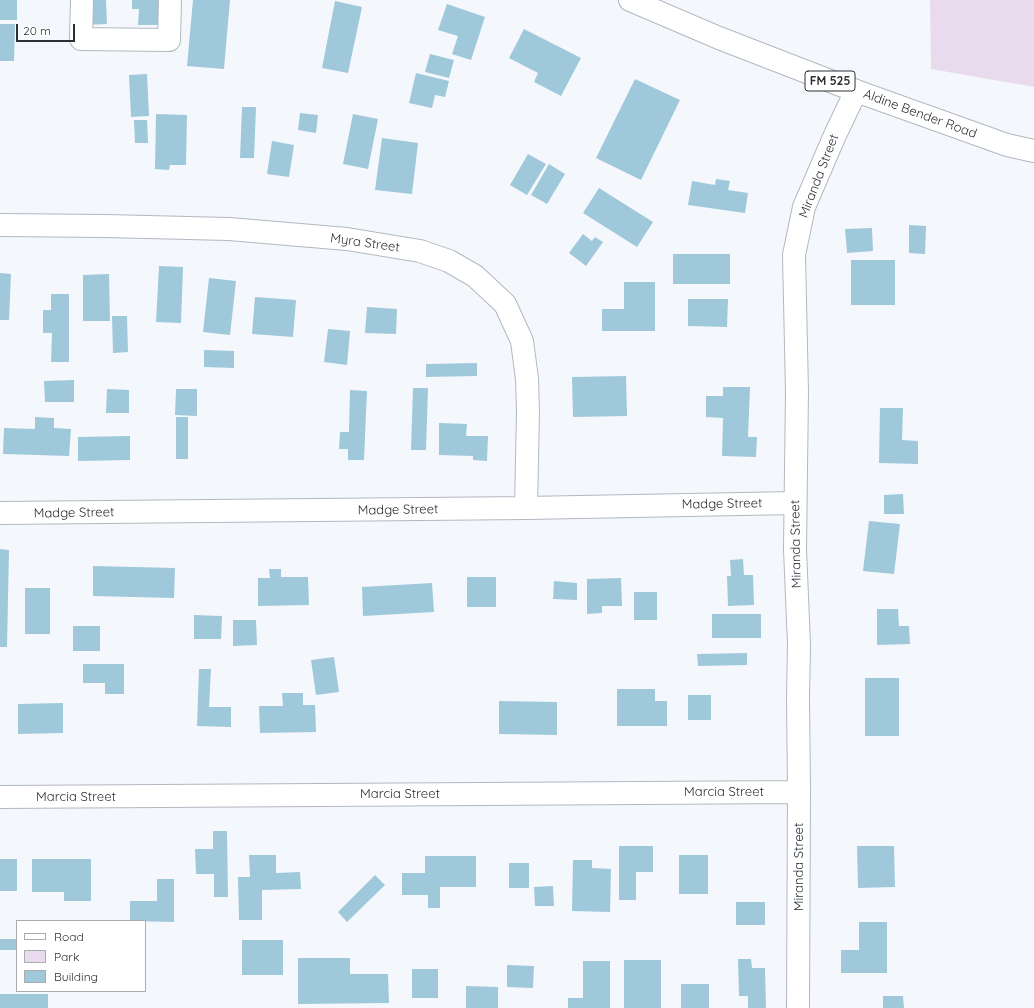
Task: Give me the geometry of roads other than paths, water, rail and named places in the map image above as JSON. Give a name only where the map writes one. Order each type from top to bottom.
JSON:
[{"type":"street","points":[[82,0],[81,39],[169,40],[170,0]]},
{"type":"street","name":"Aldine Bender Road","points":[[630,0],[719,38],[856,91],[1006,145],[1034,151]]},
{"type":"street","name":"Miranda Street","points":[[798,1008],[799,645],[795,549],[796,392],[794,255],[804,207],[856,91]]},
{"type":"street","name":"Myra Street","points":[[0,225],[229,229],[347,239],[420,251],[449,261],[475,276],[505,304],[522,341],[527,379],[528,412],[526,508]]},
{"type":"street","name":"Madge Street","points":[[0,513],[526,508],[795,503]]},
{"type":"street","name":"Marcia Street","points":[[0,797],[799,792]]}]
